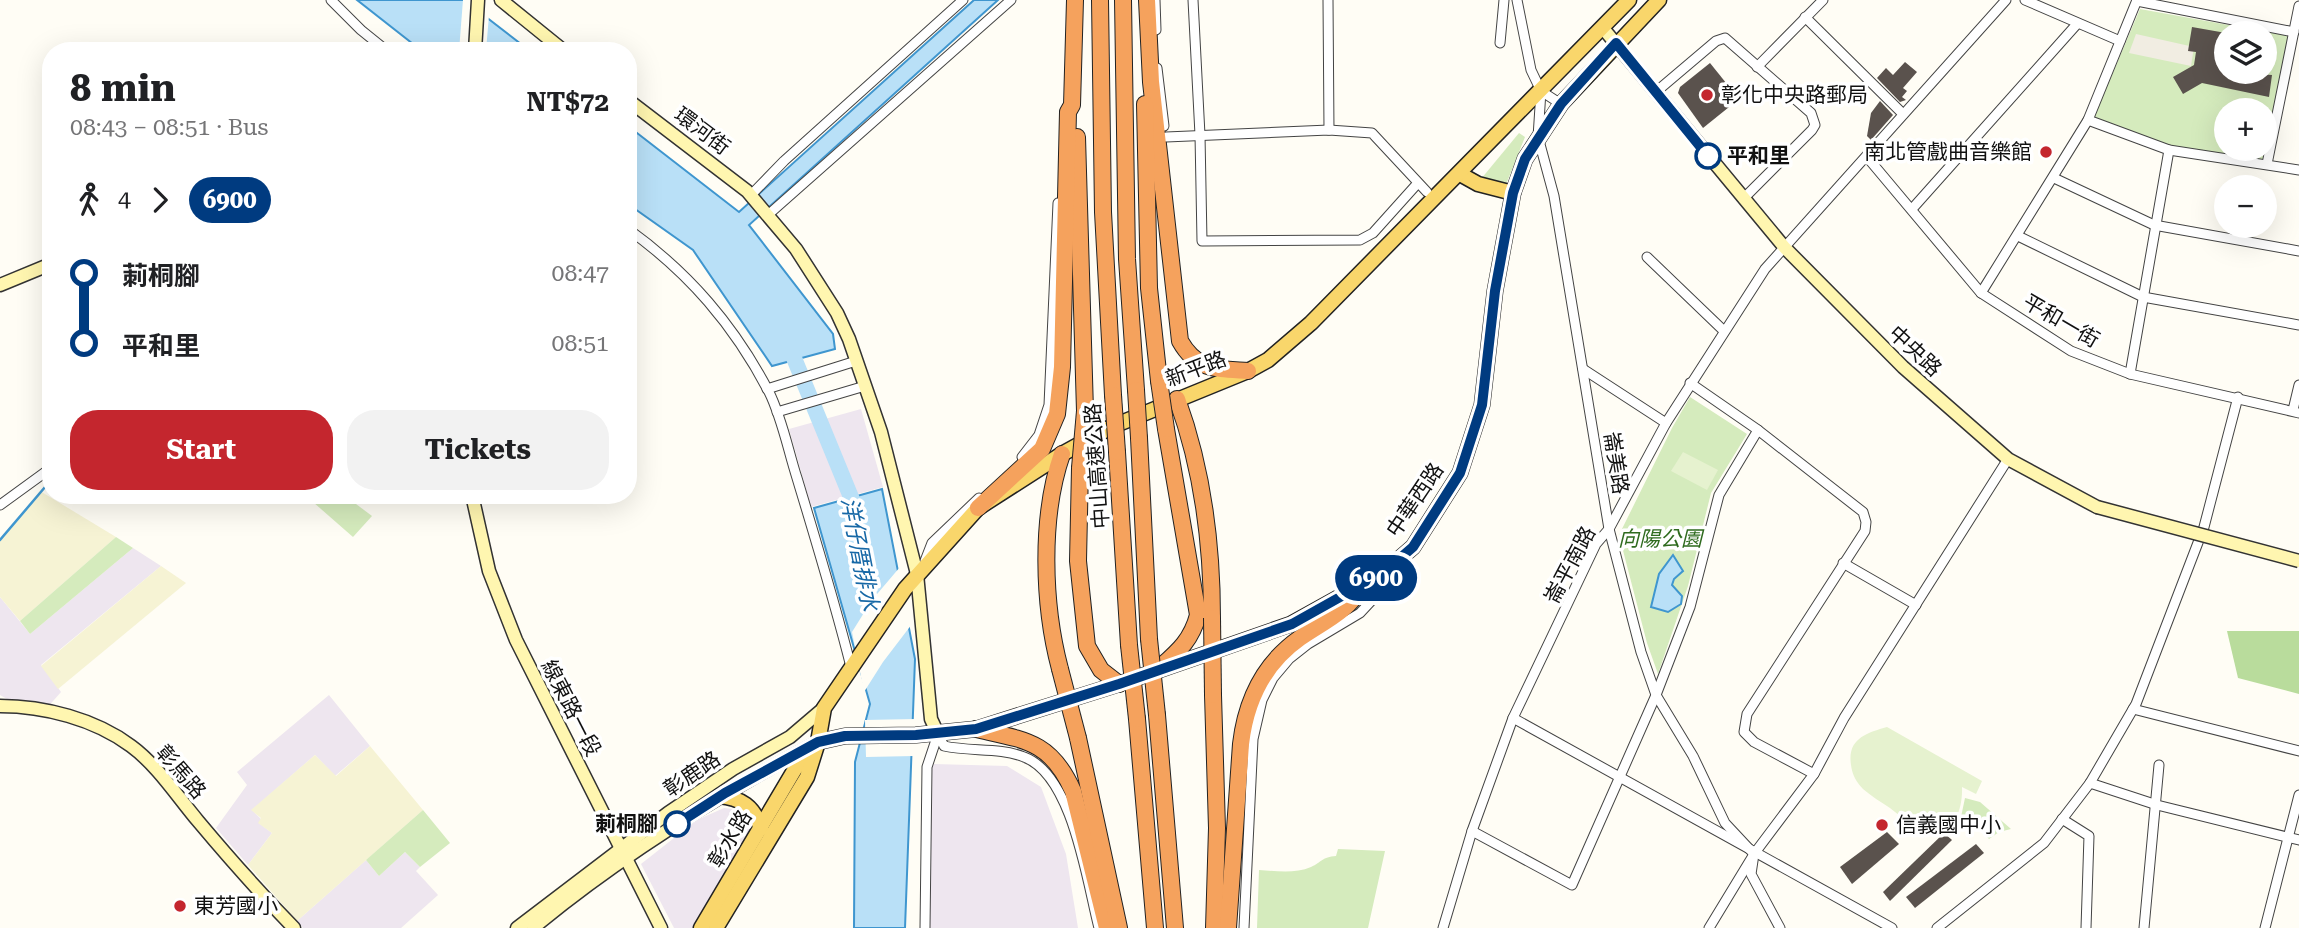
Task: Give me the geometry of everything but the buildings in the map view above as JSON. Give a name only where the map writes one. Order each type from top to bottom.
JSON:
[{"type":"highway","points":[[978,509],[1042,449],[1058,414],[1062,367],[1068,112],[1072,105],[1075,0]]},
{"type":"highway","name":"中山高速公路","points":[[1100,0],[1103,212],[1113,394],[1129,645],[1155,928]]},
{"type":"highway","name":"中山高速公路","points":[[1123,0],[1127,259],[1149,639],[1175,928]]},
{"type":"highway","points":[[1141,0],[1149,288],[1166,429],[1198,615],[1194,631],[1185,645],[1156,671]]},
{"type":"highway","points":[[1147,0],[1152,82],[1180,341],[1187,355],[1198,363],[1210,368],[1248,371]]},
{"type":"highway","points":[[1072,105],[1076,112],[1084,411],[1078,561],[1087,646],[1101,670],[1119,684]]},
{"type":"highway","points":[[1177,398],[1192,440],[1203,490],[1212,576],[1217,828],[1214,928]]},
{"type":"highway","points":[[1062,454],[1050,501],[1048,539],[1052,625],[1119,928]]},
{"type":"highway","points":[[1228,928],[1241,744],[1244,720],[1253,694],[1264,673],[1280,656],[1298,639],[1354,602],[1362,586]]},
{"type":"highway","points":[[976,729],[1035,744],[1049,753],[1064,772],[1073,791],[1107,928]]},
{"type":"main road","points":[[1602,27],[1629,0]]},
{"type":"main road","name":"中華西路","points":[[818,742],[850,736],[938,734],[976,729],[1119,684],[1292,624],[1383,573],[1413,547],[1460,473],[1482,405],[1495,291],[1513,193],[1525,159],[1561,104],[1659,0]]},
{"type":"main road","name":"新平路","points":[[818,742],[824,708],[883,617],[920,570],[978,509],[1062,454],[1111,427],[1177,398],[1224,383],[1268,360],[1311,323],[1602,27]]},
{"type":"main road","points":[[1460,174],[1478,184],[1513,193]]},
{"type":"main road","name":"彰水路","points":[[701,928],[795,769],[818,742]]},
{"type":"main road","name":"彰水路","points":[[716,928],[807,776],[818,742]]},
{"type":"main road","points":[[719,796],[738,798],[757,816],[761,829]]},
{"type":"street","points":[[331,0],[376,42]]},
{"type":"street","points":[[476,42],[478,0]]},
{"type":"street","points":[[501,0],[553,42]]},
{"type":"street","points":[[751,195],[784,161],[963,0]]},
{"type":"street","points":[[768,214],[1011,0]]},
{"type":"street","points":[[1155,0],[1157,65],[1164,126]]},
{"type":"street","points":[[1192,0],[1200,135],[1202,241],[1360,240],[1373,233],[1418,184]]},
{"type":"street","points":[[1328,0],[1329,130]]},
{"type":"street","points":[[1500,43],[1504,0]]},
{"type":"street","points":[[1517,0],[1531,71],[1541,91],[1561,104]]},
{"type":"street","points":[[1757,67],[1823,0]]},
{"type":"street","name":"崙平南路","points":[[1443,928],[1472,831],[1513,718],[1596,544],[1609,529],[1690,383],[1765,269],[2006,0]]},
{"type":"street","points":[[2025,0],[2120,41]]},
{"type":"street","points":[[1981,293],[2088,120],[2137,0],[2294,32]]},
{"type":"street","points":[[2267,164],[2299,6]]},
{"type":"street","points":[[1805,17],[1903,114]]},
{"type":"street","points":[[1912,209],[2077,24]]},
{"type":"street","name":"中央路","points":[[1602,27],[1785,248],[1902,367],[2008,459],[2097,507],[2299,561]]},
{"type":"street","points":[[1657,91],[1720,38],[1730,41],[1811,113],[1815,125],[1742,199]]},
{"type":"street","name":"崙美路","points":[[1541,91],[1538,137],[1554,195],[1609,529],[1641,652],[1656,695],[1693,756],[1726,823],[1755,854]]},
{"type":"street","name":"環河街","points":[[637,106],[692,146],[751,195],[815,276],[837,313],[883,437],[920,570],[931,719],[938,734]]},
{"type":"street","points":[[2088,120],[2169,150],[2299,170]]},
{"type":"street","points":[[1166,137],[1329,130],[1373,133],[1427,192]]},
{"type":"street","points":[[920,570],[932,543],[1028,452],[1045,423],[1051,385],[1061,131]]},
{"type":"street","points":[[2130,374],[2169,150]]},
{"type":"street","name":"平和一街","points":[[1867,158],[1981,293],[2071,351],[2130,374],[2296,411]]},
{"type":"street","points":[[2054,178],[2154,225],[2299,251]]},
{"type":"street","points":[[637,236],[686,276],[709,300],[738,339],[767,389],[777,412],[851,667]]},
{"type":"street","points":[[2018,236],[2143,297],[2299,325]]},
{"type":"street","points":[[1647,257],[1724,331]]},
{"type":"street","points":[[0,285],[42,268]]},
{"type":"street","points":[[767,389],[856,361]]},
{"type":"street","points":[[1583,369],[1666,424]]},
{"type":"street","points":[[1690,383],[1758,430],[1863,512],[1865,531],[1747,713],[1744,733],[1754,742],[1814,774]]},
{"type":"street","points":[[2296,411],[2299,384]]},
{"type":"street","points":[[777,412],[864,386]]},
{"type":"street","points":[[1937,928],[2044,843],[2090,783],[2133,709],[2204,527],[2238,397]]},
{"type":"street","points":[[1472,831],[1572,885],[1656,695],[1690,607],[1719,495],[1758,430]]},
{"type":"street","points":[[1709,928],[1755,854],[1814,774],[1844,718],[2008,459]]},
{"type":"street","points":[[0,505],[42,475]]},
{"type":"street","name":"線東路一段","points":[[474,504],[489,571],[516,640],[661,928]]},
{"type":"street","points":[[1843,564],[1916,605]]},
{"type":"street","points":[[1244,928],[1253,739],[1256,716],[1262,700],[1273,678],[1289,659],[1308,644],[1360,613],[1374,598],[1383,573]]},
{"type":"street","name":"彰馬路","points":[[0,706],[35,709],[67,716],[109,732],[129,744],[169,785],[244,877],[294,928]]},
{"type":"street","name":"彰鹿路","points":[[533,928],[714,782],[790,737],[824,708]]},
{"type":"street","points":[[2133,709],[2299,751]]},
{"type":"street","points":[[1513,718],[1892,928]]},
{"type":"street","points":[[925,928],[927,766],[938,734]]},
{"type":"street","points":[[938,734],[944,746],[1002,751],[1026,757],[1058,786],[1069,812],[1099,928]]},
{"type":"street","name":"彰鹿路","points":[[517,928],[624,854],[719,796],[818,742]]},
{"type":"street","points":[[2144,928],[2159,765]]},
{"type":"street","points":[[2090,783],[2157,805],[2299,840]]},
{"type":"street","points":[[2265,928],[2299,794]]},
{"type":"street","points":[[2062,820],[2089,836],[2086,928]]},
{"type":"street","points":[[1755,854],[1751,874],[1780,928]]},
{"type":"shaded area","points":[[2136,34],[2194,47],[2191,66],[2129,53]]},
{"type":"shaded area","points":[[861,409],[883,487],[811,507],[789,429]]},
{"type":"shaded area","points":[[40,491],[42,504],[61,504],[116,537],[20,621],[0,597],[0,541]]},
{"type":"shaded area","points":[[133,548],[161,566],[41,665],[61,692],[46,709],[14,703],[0,695],[0,597],[30,634]]},
{"type":"shaded area","points":[[161,566],[186,583],[58,689],[41,666]]},
{"type":"shaded area","points":[[329,695],[370,746],[335,776],[315,755],[252,810],[261,819],[259,823],[272,833],[248,865],[216,828],[247,785],[237,772]]},
{"type":"shaded area","points":[[370,746],[423,810],[297,921],[248,865],[272,833],[258,823],[261,818],[251,810],[315,755],[336,776]]},
{"type":"shaded area","points":[[934,764],[1007,766],[1041,787],[1066,854],[1078,928],[927,928],[930,770]]},
{"type":"shaded area","points":[[724,808],[745,815],[754,830],[699,928],[674,928],[641,864],[697,820]]},
{"type":"shaded area","points":[[405,852],[420,867],[416,871],[438,895],[401,928],[303,928],[297,921],[366,860],[379,876]]},
{"type":"green space","points":[[2140,9],[2214,22],[2214,84],[2277,84],[2277,34],[2290,36],[2277,101],[2277,98],[2214,98],[2214,153],[2170,147],[2094,117]]},
{"type":"green space","points":[[1519,133],[1525,137],[1505,187],[1481,179]]},
{"type":"green space","name":"向陽公園","points":[[1690,397],[1747,434],[1711,493],[1688,586],[1658,674],[1647,643],[1619,535]]},
{"type":"green space","points":[[1683,452],[1718,470],[1707,490],[1671,471]]},
{"type":"green space","points":[[315,504],[356,504],[372,516],[353,537]]},
{"type":"green space","points":[[116,537],[133,548],[30,634],[20,621]]},
{"type":"green space","points":[[2227,631],[2299,631],[2299,694],[2238,678]]},
{"type":"green space","points":[[1887,727],[1982,781],[1976,794],[1962,787],[1957,816],[1946,828],[1938,831],[1914,825],[1866,792],[1856,781],[1851,756],[1855,743],[1865,735]]},
{"type":"green space","points":[[1965,798],[1980,802],[2011,829],[1999,832],[1989,839],[1979,828],[1974,830],[1961,817]]},
{"type":"green space","points":[[423,810],[450,843],[420,867],[405,852],[379,876],[366,860]]},
{"type":"green space","points":[[1338,849],[1385,851],[1368,928],[1257,928],[1259,870],[1299,871],[1336,856]]},
{"type":"water","points":[[357,0],[464,0],[518,42],[411,42]]},
{"type":"water","points":[[974,0],[998,0],[749,225],[833,334],[835,349],[772,366],[693,250],[637,210],[637,133],[739,212]]},
{"type":"water","points":[[882,489],[915,659],[905,928],[854,928],[855,762],[870,704],[814,508]]},
{"type":"water","points":[[1673,555],[1683,571],[1674,579],[1672,585],[1682,596],[1681,604],[1668,612],[1651,607],[1659,574]]},
{"type":"pier","points":[[463,0],[470,0],[489,15],[487,42],[460,42]]},
{"type":"pier","points":[[900,567],[912,624],[864,692],[852,632],[872,600]]},
{"type":"pier","points":[[916,719],[914,756],[866,757],[865,720]]},
{"type":"waterway","name":"洋仔厝排水","points":[[787,341],[853,502],[856,519]]},
{"type":"waterway","points":[[0,540],[42,491]]},
{"type":"bus line","name":"6900","points":[[677,824],[725,793],[818,742],[845,736],[938,734],[976,729],[1119,684],[1292,624],[1383,573],[1413,547],[1460,473],[1482,405],[1495,291],[1513,193],[1525,159],[1561,104],[1616,43],[1708,156]]},
{"type":"place","name":"彰化中央路郵局","points":[[1707,95]]},
{"type":"place","name":"南北管戲曲音樂館","points":[[2046,152]]},
{"type":"place","name":"平和里","points":[[1708,156]]},
{"type":"place","name":"莿桐腳","points":[[677,824]]},
{"type":"place","name":"信義國中小","points":[[1882,825]]},
{"type":"place","name":"東芳國小","points":[[180,906]]}]
